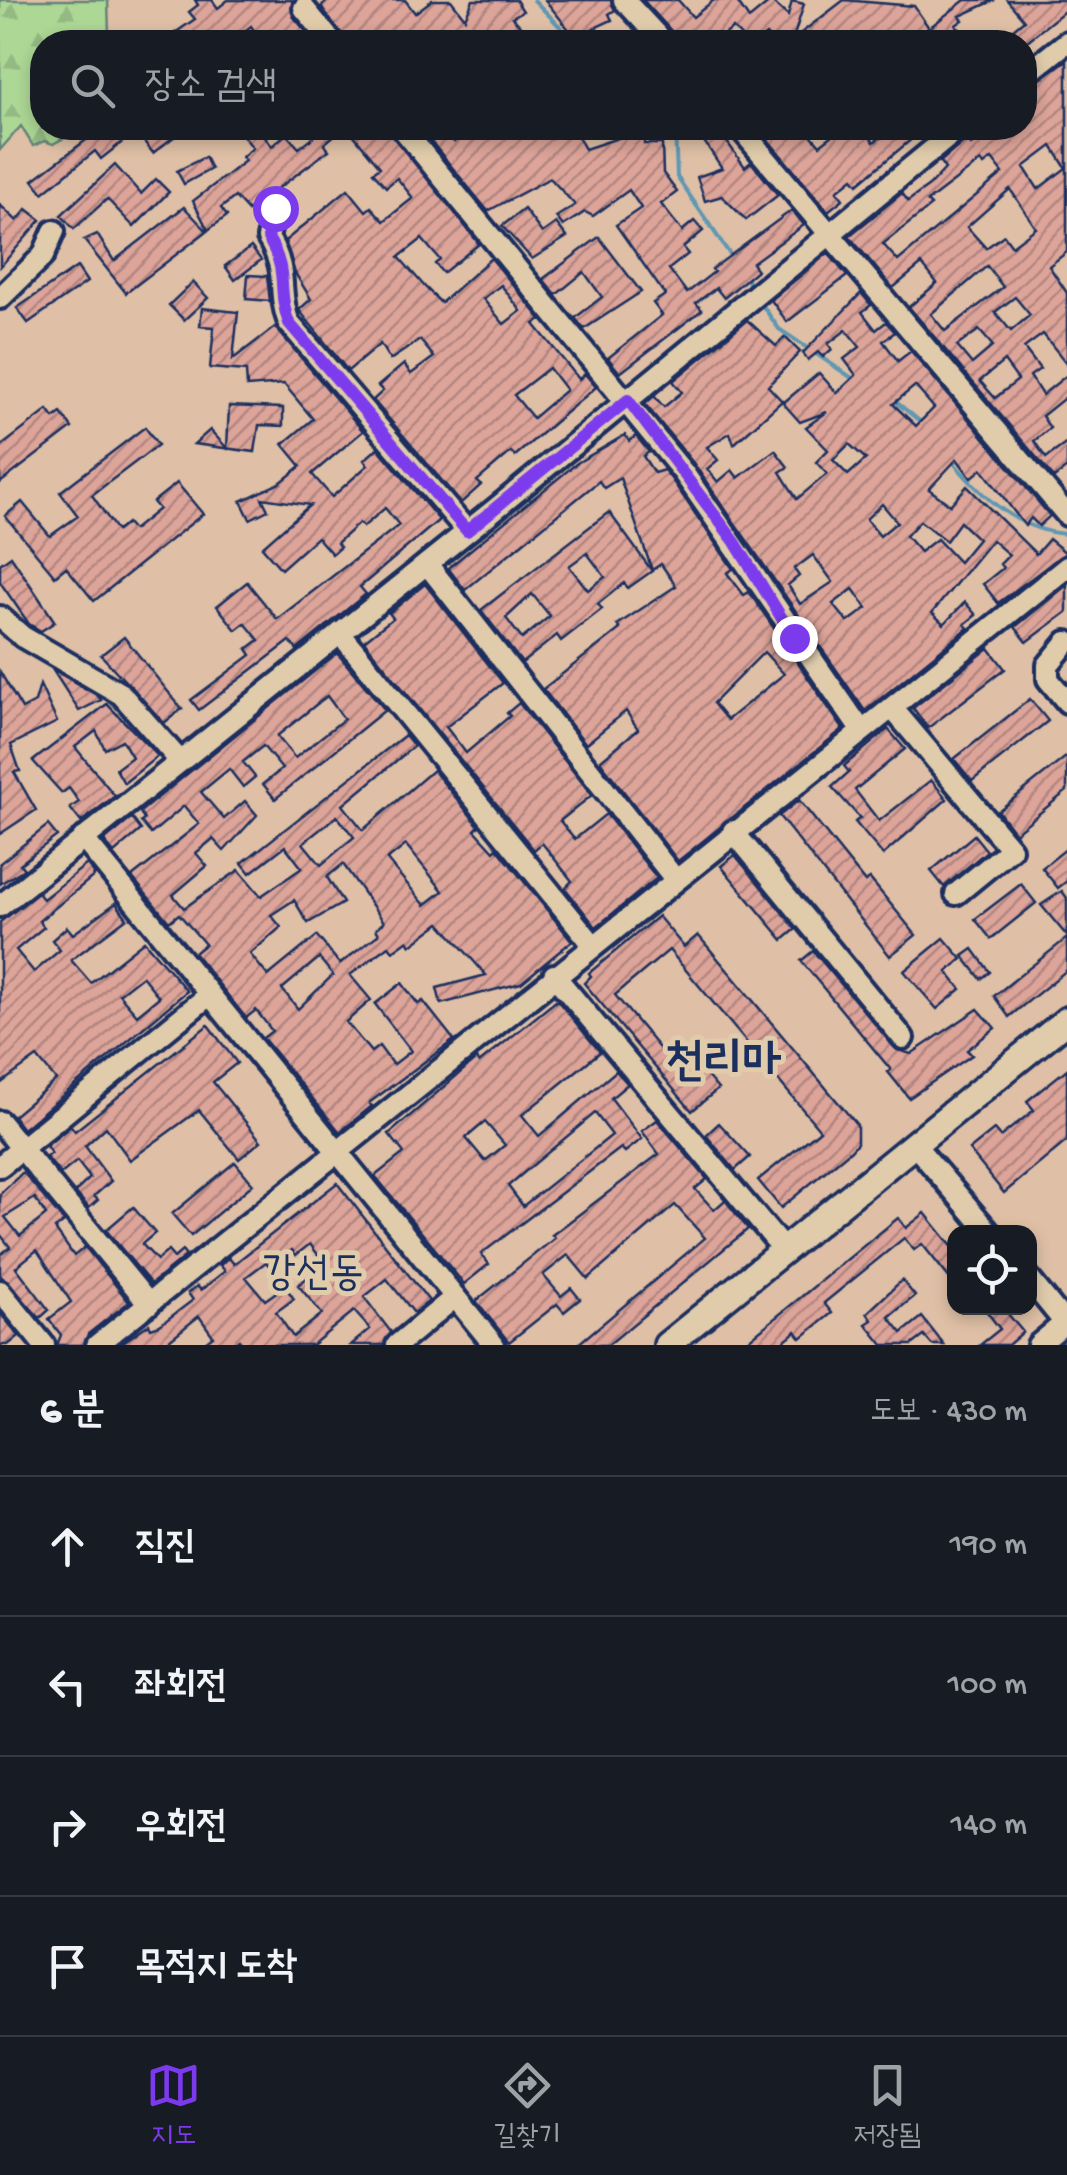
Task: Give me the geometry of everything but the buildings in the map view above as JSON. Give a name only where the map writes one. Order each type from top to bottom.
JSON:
[{"type":"main road","points":[[667,1345],[1067,1020]]},
{"type":"street","points":[[624,0],[652,30]]},
{"type":"street","points":[[304,8],[322,30]]},
{"type":"street","points":[[1037,66],[1067,42]]},
{"type":"street","points":[[412,140],[628,400],[735,542],[794,638],[860,730]]},
{"type":"street","points":[[750,140],[1067,515]]},
{"type":"street","points":[[0,906],[427,564],[829,230],[944,140]]},
{"type":"street","points":[[275,208],[268,238],[283,263],[282,305],[289,323],[467,531]]},
{"type":"street","points":[[0,298],[42,256],[54,231]]},
{"type":"street","points":[[427,564],[674,879]]},
{"type":"street","points":[[97,1345],[733,831],[1067,567]]},
{"type":"street","points":[[0,617],[23,637],[121,694],[178,760]]},
{"type":"street","points":[[340,633],[594,946]]},
{"type":"street","points":[[1067,642],[1048,664],[1048,678],[1067,702]]},
{"type":"street","points":[[893,708],[1011,850],[956,894]]},
{"type":"street","points":[[733,831],[902,1038]]},
{"type":"street","points":[[83,838],[494,1345]]},
{"type":"street","points":[[554,975],[784,1250]]},
{"type":"street","points":[[0,1166],[208,996]]},
{"type":"street","points":[[0,1122],[150,1304]]},
{"type":"street","points":[[914,1144],[983,1225]]},
{"type":"street","points":[[1037,1288],[1066,1322],[1038,1345]]},
{"type":"street","points":[[0,1292],[44,1345]]},
{"type":"street","points":[[397,1345],[455,1297]]},
{"type":"green space","points":[[0,0],[108,0],[109,30],[30,30],[30,140],[60,140],[33,146],[21,126],[0,150]]},
{"type":"waterway","points":[[534,0],[563,30]]},
{"type":"waterway","points":[[675,140],[677,177],[733,259]]},
{"type":"waterway","points":[[744,275],[750,284]]},
{"type":"waterway","points":[[760,302],[779,329],[855,380]]},
{"type":"waterway","points":[[895,401],[922,423]]},
{"type":"waterway","points":[[953,462],[1003,510],[1033,527],[1067,534]]},
{"type":"district","name":"천리마","points":[[723,1065]]},
{"type":"district","name":"강선동","points":[[313,1276]]},
{"type":"route","points":[[275,208],[268,224],[268,238],[283,263],[282,305],[289,323],[467,531],[628,400],[735,542],[794,638]]}]
